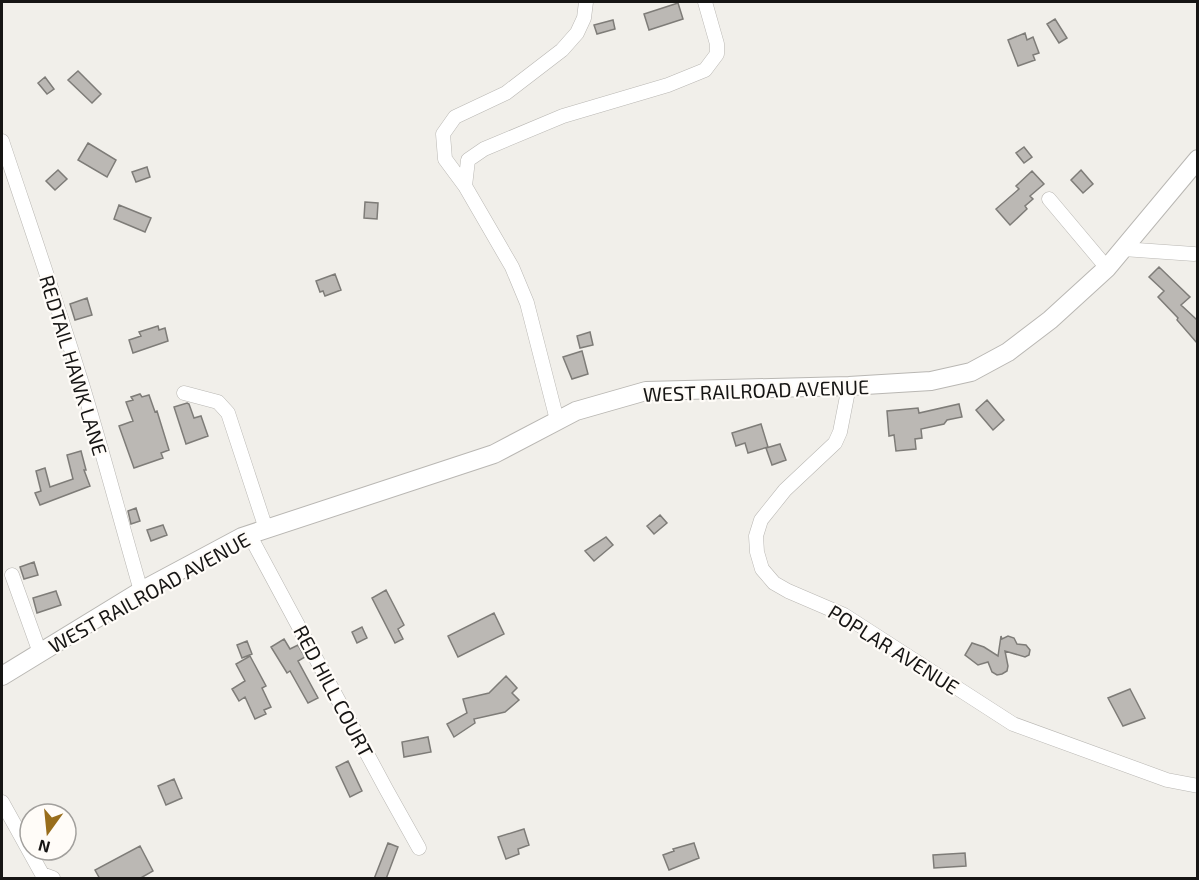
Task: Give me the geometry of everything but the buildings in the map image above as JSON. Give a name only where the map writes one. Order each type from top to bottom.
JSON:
[{"type":"main road","name":"WEST RAILROAD AVENUE","points":[[2,676],[141,591],[258,531],[494,454],[576,411],[646,391],[849,386],[931,381],[971,372],[1008,352],[1050,320],[1107,268],[1197,159]]},
{"type":"street","points":[[557,420],[527,303],[512,267],[465,186],[445,159],[443,134],[455,117],[506,93],[562,50],[577,33],[584,18],[586,2]]},
{"type":"street","points":[[465,186],[468,160],[484,149],[563,116],[668,85],[705,70],[717,54],[717,44],[705,2]]},
{"type":"street","name":"REDTAIL HAWK LANE","points":[[2,141],[82,384],[141,591]]},
{"type":"street","points":[[1049,199],[1107,268]]},
{"type":"street","points":[[1124,249],[1194,254]]},
{"type":"street","name":"POPLAR AVENUE","points":[[849,386],[840,432],[835,443],[785,490],[761,520],[756,536],[757,552],[762,569],[774,583],[853,620],[1013,724],[1167,780],[1197,786]]},
{"type":"street","name":"RED HILL COURT","points":[[184,393],[218,402],[228,413],[258,531],[386,789],[419,848]]},
{"type":"street","points":[[12,575],[40,653]]},
{"type":"street","points":[[2,802],[42,874],[53,879]]}]
